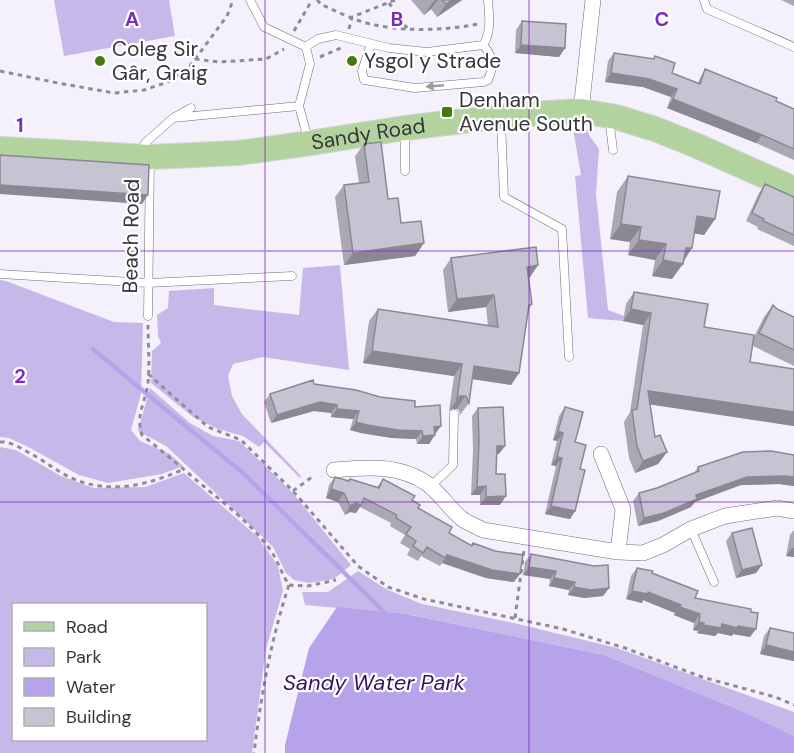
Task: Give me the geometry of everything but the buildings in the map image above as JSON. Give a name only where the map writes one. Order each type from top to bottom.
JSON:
[{"type":"main road","name":"Sandy Road","points":[[0,149],[145,157],[238,153],[501,116],[581,111],[616,117],[655,129],[794,189]]},
{"type":"street","points":[[581,111],[593,0]]},
{"type":"street","points":[[601,454],[623,509],[618,552]]},
{"type":"street","points":[[334,470],[366,467],[404,472],[430,487],[463,520],[483,530],[618,552],[643,553],[691,529],[725,516],[777,508],[794,511]]},
{"type":"lane","points":[[250,0],[264,27],[305,47],[310,64],[299,106],[310,143]]},
{"type":"lane","points":[[305,47],[318,39],[336,35],[371,44],[427,52],[483,45],[488,39],[488,0]]},
{"type":"lane","points":[[704,0],[707,9],[794,47]]},
{"type":"lane","points":[[371,44],[362,71],[364,80],[415,88],[488,80],[493,65],[489,52],[483,45]]},
{"type":"lane","points":[[173,118],[299,106]]},
{"type":"lane","points":[[145,157],[145,143],[173,118],[191,108]]},
{"type":"lane","points":[[501,116],[504,197],[562,230],[569,357]]},
{"type":"lane","points":[[609,116],[613,150]]},
{"type":"lane","points":[[405,128],[405,171]]},
{"type":"lane","name":"Beach Road","points":[[145,157],[148,316]]},
{"type":"lane","points":[[0,274],[148,283],[292,276]]},
{"type":"lane","points":[[430,487],[453,465],[454,414]]},
{"type":"lane","points":[[691,529],[714,582]]},
{"type":"path","points":[[0,71],[114,93],[144,90],[168,81],[190,66],[227,16],[233,0]]},
{"type":"path","points":[[195,59],[219,62],[266,59],[284,49],[314,0],[374,25],[407,29],[453,29],[489,22]]},
{"type":"path","points":[[389,3],[407,29]]},
{"type":"path","points":[[148,316],[148,385],[139,425],[142,435],[232,510],[259,536],[270,549],[289,585]]},
{"type":"path","points":[[148,374],[208,427],[241,440],[293,491],[358,566],[388,587],[424,599],[563,629],[625,648],[702,677],[794,705]]},
{"type":"path","points":[[0,442],[8,442],[68,476],[93,485],[127,487],[155,482],[184,469]]},
{"type":"path","points":[[293,491],[312,477]]},
{"type":"path","points":[[515,618],[526,537]]},
{"type":"path","points":[[289,585],[308,586],[336,580]]},
{"type":"path","points":[[254,753],[268,664],[289,585]]},
{"type":"green space","points":[[54,0],[169,0],[175,36],[64,56]]},
{"type":"green space","points":[[573,129],[589,129],[589,135],[599,149],[596,194],[608,310],[624,316],[623,321],[588,318],[575,176],[581,175]]},
{"type":"green space","points":[[340,265],[349,370],[263,357],[233,364],[228,376],[232,396],[242,414],[301,476],[300,478],[264,442],[259,447],[243,436],[218,429],[193,417],[151,383],[152,351],[161,343],[158,336],[157,315],[168,308],[169,291],[214,288],[214,305],[299,315],[303,268]]},
{"type":"green space","points":[[0,280],[114,322],[143,323],[141,394],[131,430],[140,441],[170,454],[183,466],[162,474],[108,483],[79,475],[30,448],[9,438],[0,437]]},
{"type":"green space","points":[[150,388],[190,423],[213,436],[239,441],[293,493],[351,565],[334,579],[309,583],[294,580],[286,573],[273,547],[166,446],[138,431]]},
{"type":"green space","points":[[0,447],[16,450],[61,476],[94,488],[145,487],[184,473],[258,537],[278,566],[283,591],[266,649],[252,753],[0,753]]},
{"type":"green space","points":[[358,571],[386,589],[422,604],[617,648],[794,712],[794,736],[742,711],[604,655],[406,614],[305,605],[302,592],[328,592]]},
{"type":"water","name":"Sandy Water Park","points":[[337,607],[406,614],[604,655],[742,711],[794,736],[794,753],[285,753],[309,648]]},
{"type":"waterway","points":[[93,349],[242,472],[384,612]]},
{"type":"place","name":"Coleg Sir Gâr, Graig","points":[[100,61]]},
{"type":"place","name":"Ysgol y Strade","points":[[352,61]]},
{"type":"place","name":"Denham Avenue South","points":[[447,112]]}]
